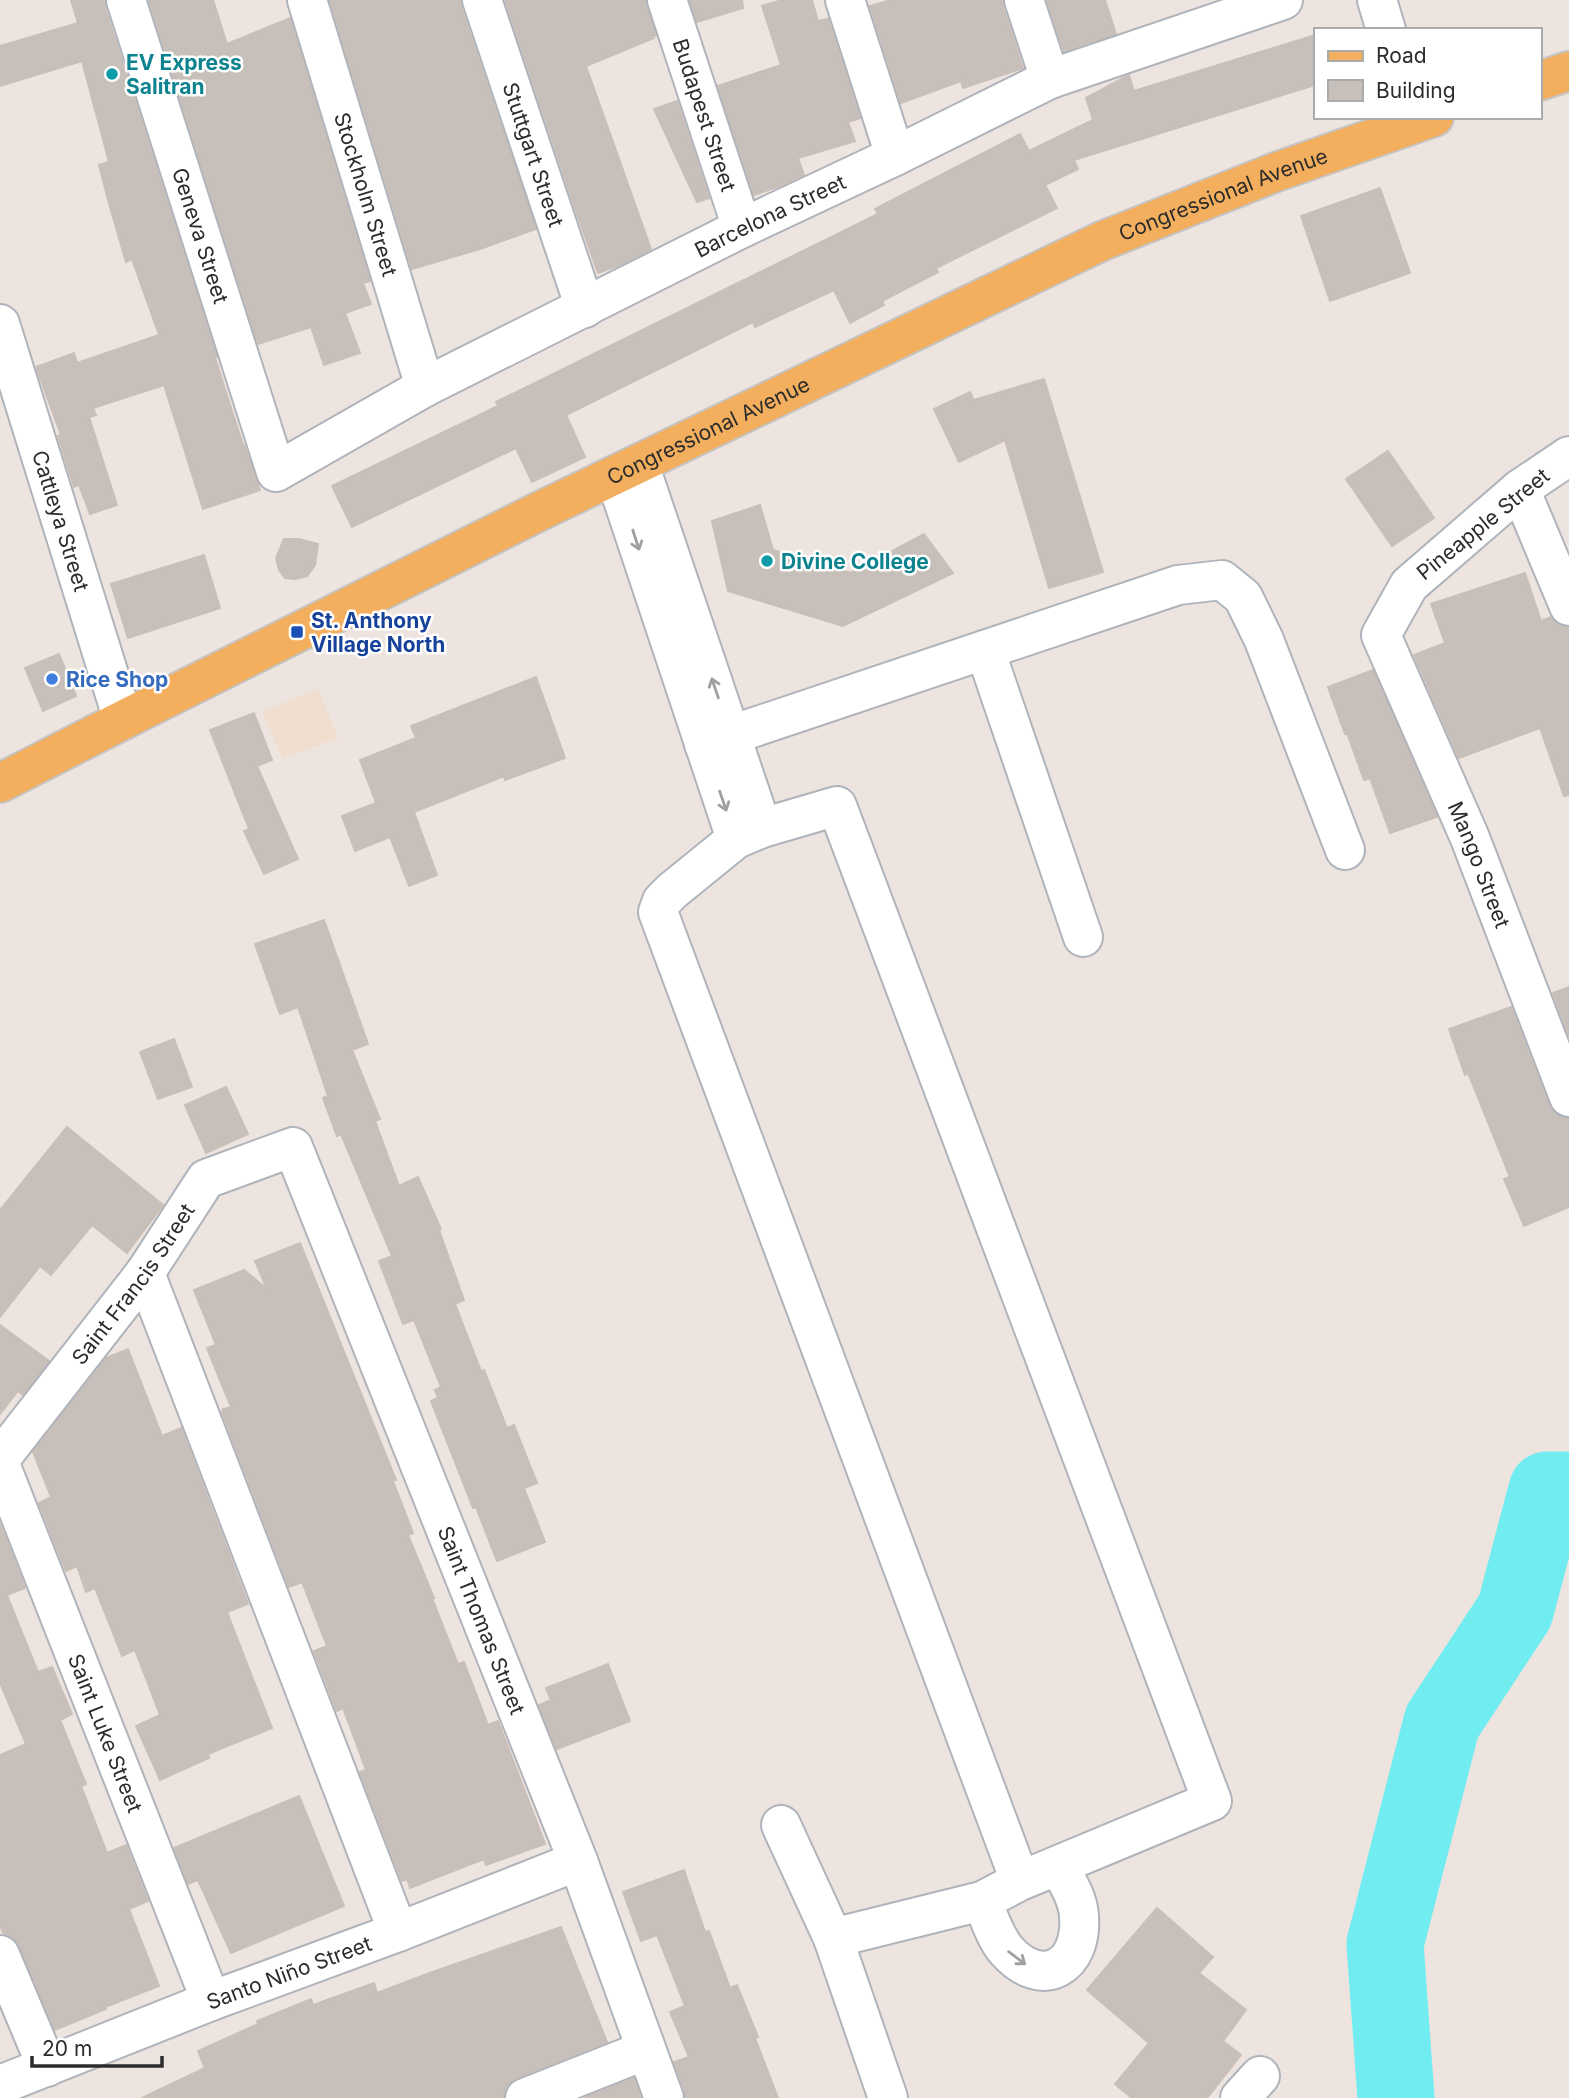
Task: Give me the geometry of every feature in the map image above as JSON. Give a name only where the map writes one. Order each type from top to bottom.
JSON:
[{"type":"main road","points":[[1541,80],[1569,71]]},
{"type":"main road","name":"Congressional Avenue","points":[[0,783],[627,470],[1102,241],[1276,172],[1421,119]]},
{"type":"street","name":"Geneva Street","points":[[126,0],[276,472]]},
{"type":"street","name":"Stockholm Street","points":[[307,0],[425,387]]},
{"type":"street","name":"Stuttgart Street","points":[[482,0],[585,308]]},
{"type":"street","name":"Budapest Street","points":[[667,0],[742,228]]},
{"type":"street","points":[[845,0],[895,156]]},
{"type":"street","points":[[1024,0],[1050,79]]},
{"type":"street","name":"Barcelona Street","points":[[276,472],[425,387],[742,228],[1050,79],[1202,12],[1283,0]]},
{"type":"street","points":[[1377,0],[1385,28]]},
{"type":"street","name":"Cattleya Street","points":[[0,324],[10,390],[123,720]]},
{"type":"street","name":"Pineapple Street","points":[[1381,635],[1409,585],[1520,489],[1569,456]]},
{"type":"street","points":[[627,470],[749,834]]},
{"type":"street","points":[[1520,489],[1569,606]]},
{"type":"street","points":[[718,740],[1178,585],[1222,579],[1243,597],[1264,640],[1345,850]]},
{"type":"street","name":"Mango Street","points":[[1381,635],[1470,838],[1569,1097]]},
{"type":"street","points":[[985,650],[1083,937]]},
{"type":"street","points":[[833,1938],[982,1901],[1020,1881],[1212,1801],[837,806],[749,834],[673,891],[662,901],[658,912],[1020,1881]]},
{"type":"street","name":"Saint Francis Street","points":[[0,1459],[145,1273],[206,1179],[293,1147]]},
{"type":"street","name":"Saint Thomas Street","points":[[293,1147],[578,1861],[664,2098]]},
{"type":"street","points":[[145,1273],[398,1932]]},
{"type":"street","name":"Saint Luke Street","points":[[0,1464],[211,2001]]},
{"type":"street","points":[[781,1825],[833,1938],[888,2098]]},
{"type":"street","name":"Santo Niño Street","points":[[0,2085],[578,1861]]},
{"type":"street","points":[[982,1901],[1004,1948],[1030,1968],[1041,1972],[1050,1971],[1066,1962],[1079,1934],[1079,1914],[1075,1898],[1059,1866]]},
{"type":"street","points":[[0,1955],[47,2067]]},
{"type":"street","points":[[525,2098],[646,2050]]},
{"type":"shaded area","points":[[318,689],[338,738],[283,758],[262,712]]},
{"type":"building","points":[[71,0],[105,0],[217,357],[215,358],[260,490],[203,509],[164,385],[93,408],[96,415],[89,417],[117,505],[90,514],[79,485],[74,487],[58,436],[61,435],[36,367],[74,353],[77,363],[159,335],[132,259],[126,262],[108,200],[99,165],[109,162],[82,61],[0,86],[0,46],[78,23]]},
{"type":"building","points":[[149,0],[213,0],[227,44],[290,18],[370,281],[363,283],[371,304],[345,313],[360,353],[324,365],[311,327],[258,344]]},
{"type":"building","points":[[461,0],[461,7],[536,229],[412,269],[330,1]]},
{"type":"building","points":[[505,0],[646,0],[656,35],[654,38],[586,66],[651,249],[620,265],[598,273]]},
{"type":"building","points":[[690,0],[742,0],[743,8],[697,22]]},
{"type":"building","points":[[782,0],[812,0],[818,21],[828,19],[860,118],[848,122],[855,141],[798,158],[804,175],[754,195],[718,86],[781,65],[762,6]]},
{"type":"building","points":[[891,0],[1003,0],[1023,68],[963,88],[961,81],[901,103],[870,6]]},
{"type":"building","points":[[1047,0],[1105,0],[1116,34],[1064,51]]},
{"type":"building","points":[[1314,35],[1314,85],[1074,160],[1078,169],[1045,185],[1057,208],[936,268],[938,272],[882,301],[884,305],[850,323],[834,290],[755,327],[753,322],[566,415],[585,457],[532,482],[516,448],[352,527],[332,486],[498,406],[496,402],[878,214],[875,209],[1020,134],[1029,151],[1093,120],[1086,98],[1129,75],[1134,91]]},
{"type":"building","points":[[677,101],[709,198],[697,202],[654,109]]},
{"type":"building","points":[[1380,188],[1410,273],[1330,301],[1301,216]]},
{"type":"building","points":[[1044,379],[1103,572],[1049,588],[1005,440],[959,462],[934,409],[970,392],[974,400]]},
{"type":"building","points":[[1388,451],[1434,518],[1392,546],[1346,479]]},
{"type":"building","name":"Divine College","points":[[760,505],[773,550],[851,573],[924,534],[953,573],[843,626],[728,591],[712,521]]},
{"type":"building","points":[[284,539],[299,539],[318,544],[315,565],[307,576],[285,578],[279,570],[276,558]]},
{"type":"building","points":[[204,555],[220,608],[128,638],[111,584]]},
{"type":"building","points":[[1525,573],[1541,621],[1551,617],[1556,624],[1569,627],[1569,795],[1564,796],[1540,728],[1459,758],[1414,655],[1445,643],[1431,604]]},
{"type":"building","points":[[59,654],[76,696],[43,711],[25,668]]},
{"type":"building","points":[[1373,670],[1437,817],[1390,833],[1370,778],[1364,780],[1328,687]]},
{"type":"building","points":[[536,677],[565,758],[505,780],[504,776],[414,812],[437,875],[409,886],[390,837],[355,851],[342,816],[376,803],[360,760],[416,738],[411,726]]},
{"type":"building","points":[[254,713],[272,760],[257,766],[298,859],[264,874],[244,831],[249,829],[210,730]]},
{"type":"building","points":[[324,920],[368,1044],[352,1050],[380,1119],[375,1121],[399,1186],[418,1177],[441,1229],[439,1230],[464,1300],[455,1304],[481,1371],[484,1370],[507,1428],[514,1425],[537,1483],[524,1488],[545,1542],[497,1561],[431,1401],[438,1398],[435,1390],[441,1387],[414,1320],[403,1324],[379,1261],[392,1256],[341,1134],[337,1136],[323,1098],[328,1096],[298,1007],[280,1014],[255,944]]},
{"type":"building","points":[[1569,987],[1569,1036],[1553,993]]},
{"type":"building","points":[[1511,1007],[1549,1105],[1556,1114],[1569,1118],[1569,1207],[1524,1226],[1504,1179],[1510,1177],[1468,1073],[1465,1075],[1449,1029]]},
{"type":"building","points":[[174,1039],[192,1087],[158,1099],[140,1052]]},
{"type":"building","points":[[226,1087],[248,1134],[206,1153],[185,1105]]},
{"type":"building","points":[[67,1127],[163,1205],[127,1253],[92,1225],[51,1275],[40,1266],[0,1317],[0,1210]]},
{"type":"building","points":[[300,1243],[396,1480],[393,1481],[413,1533],[408,1535],[458,1664],[464,1662],[488,1725],[498,1721],[545,1844],[486,1865],[484,1859],[410,1888],[407,1879],[402,1881],[360,1772],[366,1770],[343,1708],[337,1711],[314,1651],[327,1646],[302,1582],[289,1587],[222,1412],[223,1409],[231,1407],[207,1348],[216,1345],[194,1290],[244,1270],[267,1289],[255,1261]]},
{"type":"building","points":[[0,1325],[49,1361],[23,1395],[18,1391],[0,1414]]},
{"type":"building","points":[[128,1349],[162,1436],[181,1428],[248,1604],[227,1612],[272,1728],[208,1754],[209,1758],[160,1780],[136,1726],[160,1715],[135,1650],[122,1656],[95,1588],[86,1592],[77,1566],[66,1571],[39,1503],[51,1497],[33,1452],[106,1358]]},
{"type":"building","points":[[0,1524],[25,1588],[7,1595],[38,1672],[52,1667],[72,1714],[60,1720],[86,1784],[81,1786],[107,1853],[126,1845],[148,1901],[129,1909],[159,1986],[55,2030],[20,1947],[14,1938],[3,1933],[0,1925],[0,1755],[26,1744],[0,1683]]},
{"type":"building","points":[[608,1664],[630,1721],[557,1749],[539,1705],[551,1700],[546,1688]]},
{"type":"building","points":[[299,1796],[344,1906],[231,1953],[198,1880],[188,1884],[174,1848]]},
{"type":"building","points":[[684,1870],[705,1932],[709,1931],[730,1988],[737,1985],[778,2098],[685,2098],[674,2062],[689,2057],[670,2012],[685,2006],[657,1935],[641,1941],[623,1892]]},
{"type":"building","points":[[1157,1908],[1213,1957],[1199,1973],[1246,2010],[1223,2041],[1241,2055],[1207,2098],[1132,2098],[1115,2084],[1149,2043],[1087,1990]]},
{"type":"building","points":[[561,1927],[607,2042],[517,2078],[508,2085],[504,2098],[142,2098],[205,2068],[198,2051],[258,2024],[257,2021],[311,1999],[313,2005],[374,1983],[377,1993]]},
{"type":"building","points":[[634,2078],[641,2098],[584,2098]]},
{"type":"waterway","points":[[1396,2098],[1385,1944],[1442,1722],[1515,1611],[1547,1490],[1569,1490]]},
{"type":"place","name":"EV Express Salitran","points":[[112,74]]},
{"type":"place","name":"Divine College","points":[[767,561]]},
{"type":"place","name":"St. Anthony Village North","points":[[297,632]]},
{"type":"place","name":"Rice Shop","points":[[52,679]]}]
